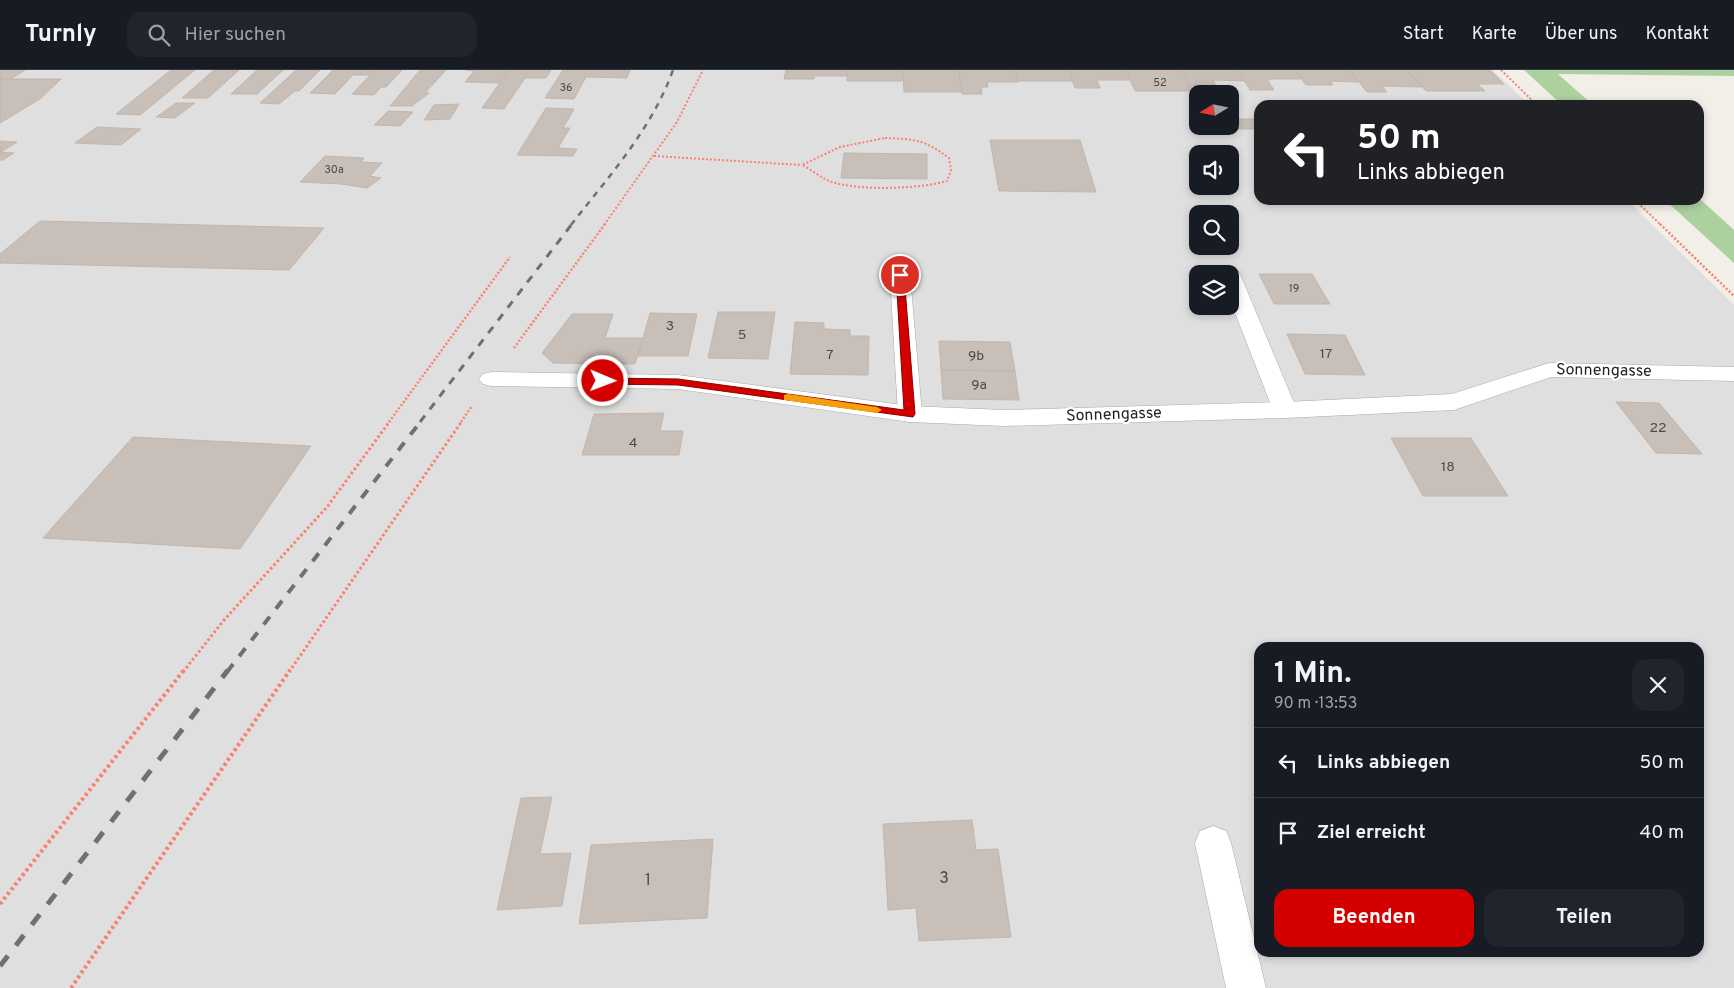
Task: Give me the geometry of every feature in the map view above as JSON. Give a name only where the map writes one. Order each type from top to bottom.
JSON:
[{"type":"street","points":[[900,275],[910,414]]},
{"type":"street","points":[[1239,297],[1284,410]]},
{"type":"street","name":"Sonnengasse","points":[[491,378],[678,382],[910,414],[1004,418],[1284,410],[1454,402],[1549,370],[1734,374]]},
{"type":"street","points":[[1213,843],[1246,988]]},
{"type":"path","points":[[71,988],[491,378],[654,156],[677,122],[702,70]]},
{"type":"path","points":[[1501,70],[1532,100]]},
{"type":"path","points":[[654,156],[802,165],[834,183],[895,186],[937,185],[947,181],[952,170],[949,158],[932,145],[912,139],[885,138],[840,147],[802,165]]},
{"type":"path","points":[[1640,205],[1734,296]]},
{"type":"path","points":[[0,904],[224,620],[327,506],[510,256]]},
{"type":"shaded area","points":[[0,70],[1493,70],[1524,100],[1254,100],[1254,205],[1632,205],[1734,305],[1734,988],[0,988]]},
{"type":"green space","points":[[1524,70],[1734,70],[1734,76],[1558,74],[1587,100],[1557,100]]},
{"type":"green space","points":[[1704,203],[1734,230],[1734,263],[1670,205],[1704,205]]},
{"type":"building","points":[[0,70],[25,70],[11,79],[0,79]]},
{"type":"building","points":[[171,70],[195,70],[140,115],[116,114]]},
{"type":"building","points":[[214,70],[239,70],[208,98],[182,98]]},
{"type":"building","points":[[257,70],[283,70],[257,94],[231,94]]},
{"type":"building","points":[[296,70],[320,70],[299,91],[295,91],[279,104],[260,103]]},
{"type":"building","points":[[333,70],[375,70],[371,75],[353,75],[335,94],[310,93]]},
{"type":"building","points":[[375,70],[402,70],[386,87],[381,87],[374,95],[352,94]]},
{"type":"building","points":[[420,70],[446,70],[425,93],[429,93],[412,106],[390,106]]},
{"type":"building","points":[[466,70],[509,70],[500,83],[465,82],[474,71]]},
{"type":"building","points":[[509,70],[551,70],[546,78],[525,78],[504,109],[482,108]]},
{"type":"building","points":[[563,70],[630,70],[627,78],[586,77],[574,99],[545,98]]},
{"type":"building","points":[[786,70],[847,70],[847,76],[814,76],[814,79],[784,79]]},
{"type":"building","points":[[847,70],[903,70],[904,81],[847,81]]},
{"type":"building","points":[[903,70],[959,70],[962,92],[904,92]]},
{"type":"building","points":[[959,70],[1015,70],[1018,82],[987,82],[988,87],[981,87],[982,94],[962,94]]},
{"type":"building","points":[[1015,70],[1069,70],[1073,81],[1018,81]]},
{"type":"building","points":[[1069,70],[1126,70],[1130,80],[1097,80],[1100,88],[1075,88]]},
{"type":"building","points":[[1126,70],[1182,70],[1190,85],[1189,91],[1135,91]]},
{"type":"building","points":[[1182,70],[1238,70],[1244,81],[1213,80],[1216,85],[1190,85]]},
{"type":"building","points":[[1238,70],[1295,70],[1302,79],[1267,79],[1274,90],[1250,90]]},
{"type":"building","points":[[1295,70],[1349,70],[1358,82],[1330,81],[1333,85],[1306,85]]},
{"type":"building","points":[[1349,70],[1407,70],[1422,87],[1382,86],[1387,92],[1367,92]]},
{"type":"building","points":[[1407,70],[1490,70],[1504,84],[1477,84],[1485,91],[1426,91]]},
{"type":"building","points":[[0,79],[61,79],[40,99],[0,123]]},
{"type":"building","points":[[176,103],[195,103],[175,118],[156,117]]},
{"type":"building","points":[[459,104],[450,119],[424,120],[434,105]]},
{"type":"building","points":[[546,108],[574,109],[563,128],[570,128],[558,148],[577,149],[573,156],[517,155]]},
{"type":"building","points":[[388,111],[413,112],[400,126],[374,125]]},
{"type":"building","points":[[1239,119],[1254,119],[1254,129],[1239,129]]},
{"type":"building","points":[[97,127],[141,129],[121,145],[75,143]]},
{"type":"building","points":[[990,140],[1080,140],[1096,192],[999,191]]},
{"type":"building","points":[[0,141],[17,142],[1,152],[14,153],[1,161]]},
{"type":"building","points":[[844,153],[927,154],[927,179],[841,178]]},
{"type":"building","points":[[325,156],[364,158],[361,162],[382,163],[370,176],[381,178],[367,188],[341,184],[300,182]]},
{"type":"building","points":[[40,221],[324,228],[289,270],[0,263],[0,254]]},
{"type":"building","points":[[1259,274],[1312,274],[1330,304],[1274,304]]},
{"type":"building","points":[[718,312],[775,312],[768,359],[708,358]]},
{"type":"building","points":[[650,313],[697,314],[688,356],[638,356]]},
{"type":"building","points":[[572,314],[613,314],[605,338],[643,338],[635,364],[553,363],[542,353]]},
{"type":"building","points":[[795,322],[824,323],[824,329],[850,330],[850,336],[869,336],[868,375],[790,374]]},
{"type":"building","points":[[1287,334],[1345,335],[1365,375],[1305,374]]},
{"type":"building","points":[[939,341],[1010,342],[1015,371],[941,370]]},
{"type":"building","points":[[941,370],[1015,371],[1019,400],[943,399]]},
{"type":"building","points":[[1616,402],[1659,403],[1702,454],[1656,453]]},
{"type":"building","points":[[664,413],[660,431],[683,431],[679,455],[582,455],[594,414]]},
{"type":"building","points":[[133,437],[311,446],[240,549],[43,538]]},
{"type":"building","points":[[1391,438],[1471,438],[1508,496],[1423,496]]},
{"type":"building","points":[[552,797],[540,854],[571,853],[562,906],[497,910],[521,798]]},
{"type":"building","points":[[972,820],[976,850],[998,849],[1011,937],[919,941],[916,908],[888,910],[883,824]]},
{"type":"building","points":[[713,839],[707,918],[579,924],[591,845]]},
{"type":"railway","points":[[571,225],[642,132],[654,112],[673,70]]},
{"type":"railway","points":[[420,422],[572,224]]},
{"type":"railway","points":[[227,672],[421,421]]},
{"type":"railway","points":[[0,966],[228,670]]},
{"type":"slow traffic","points":[[788,397],[877,410]]},
{"type":"route","points":[[603,381],[678,382],[910,414],[900,275]]}]
